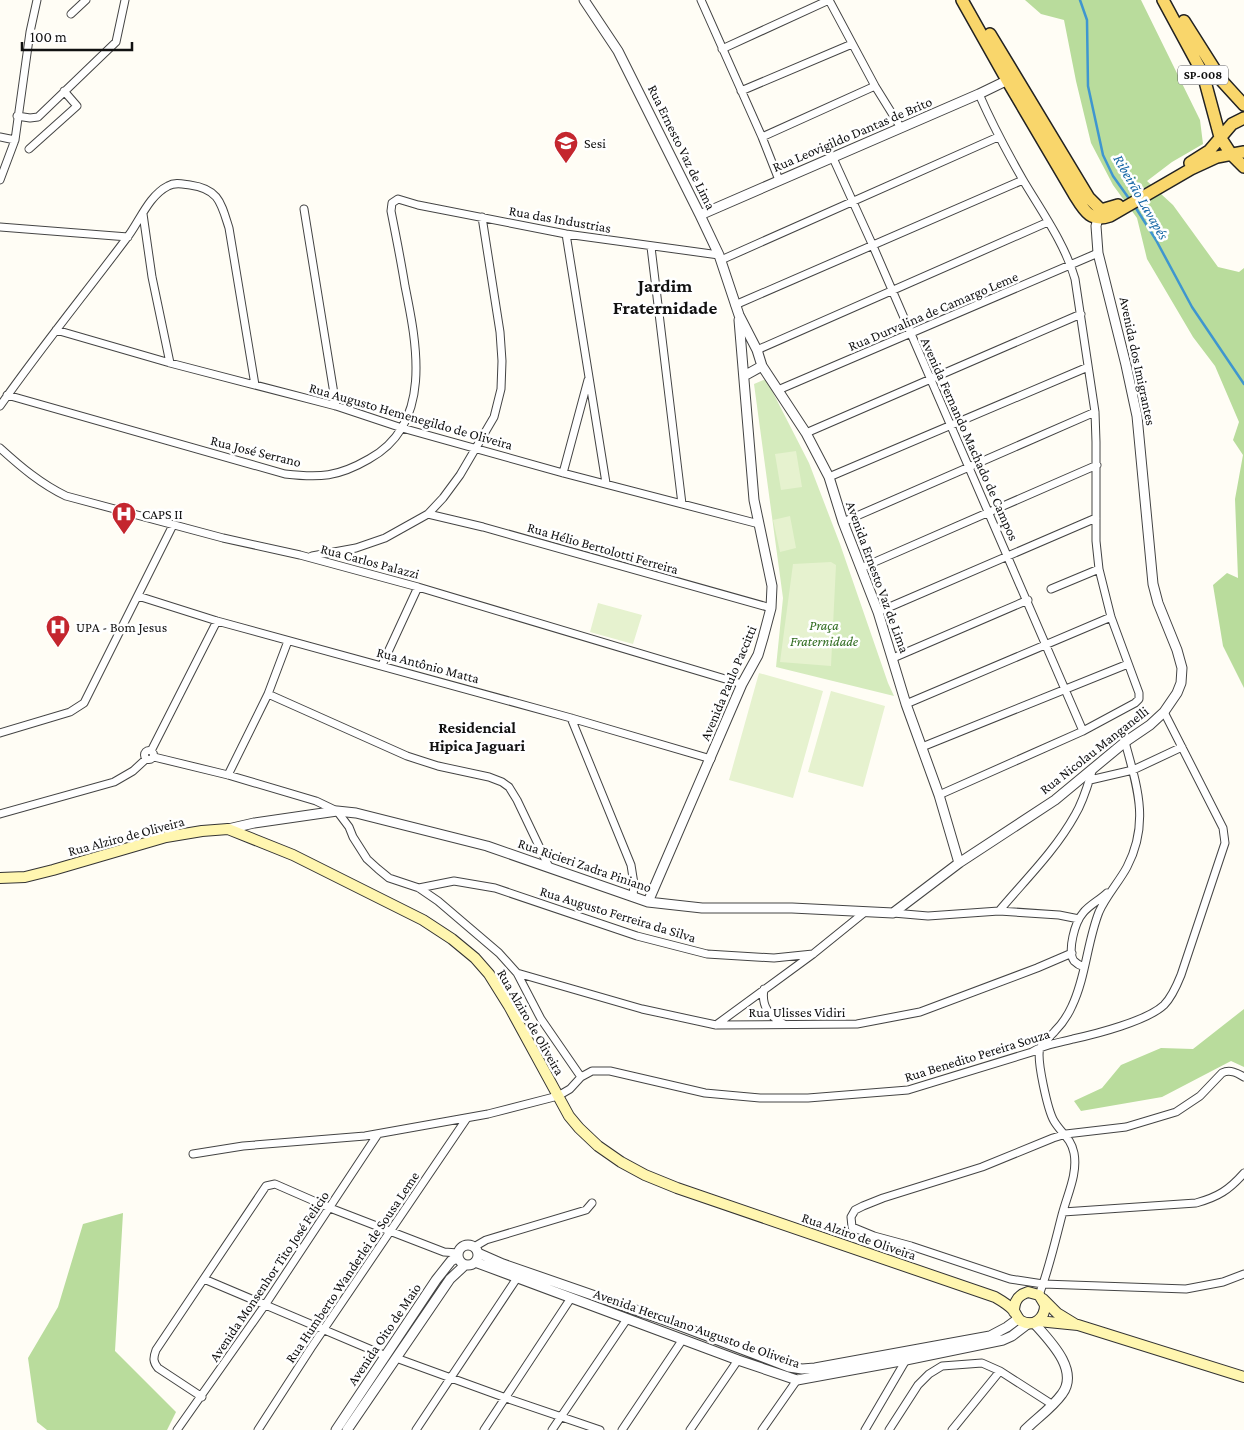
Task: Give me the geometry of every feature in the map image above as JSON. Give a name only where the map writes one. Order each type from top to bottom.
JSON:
[{"type":"main road","points":[[962,0],[1099,214],[1110,216],[1200,157],[1209,151],[1232,124],[1244,118]]},
{"type":"main road","points":[[971,0],[1011,78]]},
{"type":"main road","name":"SP-008","points":[[1163,0],[1203,74],[1220,137],[1231,154],[1244,167]]},
{"type":"main road","name":"SP-008","points":[[1172,0],[1207,60],[1222,81],[1244,105]]},
{"type":"main road","points":[[1139,196],[1217,157],[1244,152]]},
{"type":"main road","name":"Rua Alziro de Oliveira","points":[[0,878],[25,876],[53,870],[166,837],[228,829],[293,855],[423,920],[452,939],[475,958],[489,974],[509,1006],[569,1116],[598,1146],[645,1175],[677,1188],[995,1297],[1006,1304],[1016,1315],[1034,1322],[1078,1325]]},
{"type":"main road","name":"Rua Alziro de Oliveira","points":[[995,1297],[1028,1292],[1041,1297],[1057,1313],[1078,1325],[1244,1377]]},
{"type":"main road","points":[[1016,1315],[1015,1301],[1023,1293]]},
{"type":"main road","points":[[1034,1322],[1045,1311],[1041,1297]]},
{"type":"street","points":[[0,180],[15,140],[17,116],[37,0]]},
{"type":"street","points":[[71,14],[86,0]]},
{"type":"street","points":[[17,116],[38,117],[116,42],[125,0]]},
{"type":"street","name":"Rua Ernesto Vaz de Lima","points":[[584,0],[618,51],[700,215],[720,258],[739,315]]},
{"type":"street","points":[[711,0],[701,2],[762,137],[779,180]]},
{"type":"street","points":[[722,49],[829,0],[875,86],[901,128]]},
{"type":"street","points":[[741,91],[852,44]]},
{"type":"street","name":"Rua Leovigildo Dantas de Brito","points":[[700,215],[979,94],[1011,78]]},
{"type":"street","points":[[762,137],[875,86]]},
{"type":"street","points":[[29,150],[77,106],[64,91]]},
{"type":"street","points":[[939,795],[1083,731],[1131,705],[1138,699],[1139,689],[1111,617],[1099,569],[1096,518],[1095,412],[1078,293],[1071,266],[1048,222],[998,137],[979,94]]},
{"type":"street","points":[[0,137],[15,140]]},
{"type":"street","points":[[720,258],[998,137]]},
{"type":"street","name":"Avenida Fernando Machado de Campos","points":[[833,158],[854,201],[1083,731]]},
{"type":"street","points":[[736,305],[1023,180]]},
{"type":"street","points":[[0,406],[128,237],[154,198],[161,191],[176,183],[203,187],[213,192],[223,208],[229,228],[255,385]]},
{"type":"street","name":"Rua das Industrias","points":[[398,199],[566,234],[720,258]]},
{"type":"street","name":"Rua José Serrano","points":[[7,395],[285,474],[314,477],[336,474],[354,468],[390,444],[402,428],[413,402],[417,368],[415,333],[391,211],[392,203],[398,199]]},
{"type":"street","points":[[304,209],[336,406]]},
{"type":"street","points":[[143,214],[152,277],[170,363]]},
{"type":"street","name":"Avenida dos Imigrantes","points":[[1099,214],[1098,253],[1137,416],[1149,542]]},
{"type":"street","points":[[300,555],[318,556],[356,548],[385,538],[428,514],[443,498],[477,448],[494,416],[501,389],[502,361],[500,332],[482,217]]},
{"type":"street","points":[[756,350],[1048,222]]},
{"type":"street","points":[[0,227],[128,237]]},
{"type":"street","points":[[566,234],[606,484]]},
{"type":"street","points":[[651,247],[682,504]]},
{"type":"street","name":"Rua Durvalina de Camargo Leme","points":[[778,390],[1098,253]]},
{"type":"street","points":[[806,433],[1080,314]]},
{"type":"street","name":"Avenida Ernesto Vaz de Lima","points":[[739,315],[762,366],[806,433],[829,477],[843,522],[878,612],[906,704],[939,795],[959,863]]},
{"type":"street","name":"Avenida Paulo Paccitti","points":[[648,902],[742,684],[758,655],[771,608],[772,586],[754,500],[739,315]]},
{"type":"street","name":"Rua Augusto Hemenegildo de Oliveira","points":[[56,330],[170,363],[336,406],[402,428],[563,473],[759,524]]},
{"type":"street","points":[[744,376],[762,366]]},
{"type":"street","points":[[829,477],[1088,367]]},
{"type":"street","points":[[563,473],[589,377]]},
{"type":"street","points":[[843,522],[1095,412]]},
{"type":"street","name":"Rua Carlos Palazzi","points":[[0,448],[34,478],[66,496],[418,587],[742,684]]},
{"type":"street","points":[[861,568],[1096,465]]},
{"type":"street","name":"Rua Hélio Bertolotti Ferreira","points":[[428,514],[482,527],[771,608]]},
{"type":"street","points":[[878,612],[1096,518]]},
{"type":"street","points":[[0,733],[70,712],[84,702],[173,525]]},
{"type":"street","name":"Rua Nicolau Manganelli","points":[[893,913],[959,863],[1055,800],[1164,712],[1181,683],[1182,668],[1153,584],[1149,542]]},
{"type":"street","points":[[1051,589],[1099,569]]},
{"type":"street","points":[[382,665],[418,587]]},
{"type":"street","name":"Rua Antônio Matta","points":[[138,596],[217,621],[382,665],[711,759]]},
{"type":"street","points":[[893,658],[1028,600]]},
{"type":"street","points":[[906,704],[1111,617]]},
{"type":"street","points":[[0,814],[114,782],[133,771],[150,755],[217,621]]},
{"type":"street","points":[[228,775],[268,694],[288,641]]},
{"type":"street","points":[[922,747],[1128,664]]},
{"type":"street","points":[[268,694],[407,756],[502,782],[509,787],[517,800],[549,867]]},
{"type":"street","points":[[1090,780],[1133,770],[1182,747],[1164,712]]},
{"type":"street","points":[[571,718],[631,865],[634,884],[633,897]]},
{"type":"street","points":[[1041,1297],[1075,1166],[1074,1153],[1066,1134],[1054,1121],[1051,1112],[1041,1073],[1040,1047],[1057,1029],[1072,1006],[1099,912],[1127,866],[1139,833],[1141,818],[1140,801],[1126,742]]},
{"type":"street","name":"Rua Benedito Pereira Souza","points":[[193,1154],[243,1146],[378,1134],[488,1114],[558,1096],[570,1089],[581,1077],[592,1071],[610,1071],[705,1093],[760,1098],[808,1098],[908,1090],[1032,1052],[1040,1047],[1111,1028],[1153,1012],[1163,1006],[1181,975],[1225,843],[1223,828],[1182,747]]},
{"type":"street","points":[[150,755],[228,775],[316,801],[337,811],[349,827],[367,859],[378,869],[389,878],[419,888],[438,900],[488,944],[517,973],[541,1019],[581,1077]]},
{"type":"street","points":[[999,911],[1030,876],[1075,816],[1093,768]]},
{"type":"street","name":"Rua Ricieri Zadra Piniano","points":[[228,829],[254,823],[337,811],[356,813],[487,846],[648,902],[702,908],[792,908],[928,916],[999,911],[1065,915],[1079,919]]},
{"type":"street","name":"Rua Augusto Ferreira da Silva","points":[[419,888],[454,881],[495,888],[637,936],[707,954],[774,958],[813,954]]},
{"type":"street","points":[[1084,967],[1076,963],[1072,952],[1072,944],[1079,919],[1086,910],[1112,890]]},
{"type":"street","points":[[1098,901],[1099,912]]},
{"type":"street","points":[[716,1025],[813,954],[864,912]]},
{"type":"street","name":"Rua Ulisses Vidiri","points":[[517,973],[642,1009],[716,1025],[857,1024],[920,1012],[1038,968],[1072,952]]},
{"type":"street","points":[[764,989],[762,998],[764,1006],[777,1020],[786,1025]]},
{"type":"street","points":[[1244,1077],[1235,1072],[1226,1071],[1200,1096],[1176,1112],[1126,1127],[1066,1134],[982,1167],[883,1198],[855,1210],[851,1217],[852,1227],[874,1236],[911,1246],[1004,1277],[1043,1284],[1186,1290],[1223,1282],[1244,1274]]},
{"type":"street","name":"Rua Humberto Wanderlei de Sousa Leme","points":[[258,1430],[467,1118]]},
{"type":"street","name":"Avenida Monsenhor Tito José Felicio","points":[[177,1430],[265,1305],[378,1134]]},
{"type":"street","points":[[1062,1212],[1196,1202],[1214,1198],[1230,1188],[1244,1173]]},
{"type":"street","points":[[202,1397],[158,1368],[154,1363],[154,1356],[156,1350],[266,1186],[275,1184],[330,1208],[444,1252],[458,1255],[465,1265]]},
{"type":"street","points":[[475,1262],[476,1250],[486,1240],[586,1210],[592,1203]]},
{"type":"street","name":"Avenida Oito de Maio","points":[[336,1430],[446,1267],[464,1246],[476,1250]]},
{"type":"street","name":"Avenida Herculano Augusto de Oliveira","points":[[476,1250],[503,1264],[673,1323],[789,1367],[802,1369],[990,1336],[1007,1327],[1016,1315]]},
{"type":"street","name":"Avenida Oito de Maio","points":[[347,1430],[450,1279],[465,1265],[475,1262]]},
{"type":"street","name":"Avenida Herculano Augusto de Oliveira","points":[[475,1262],[738,1360],[797,1380],[1003,1340],[1034,1322]]},
{"type":"street","points":[[416,1430],[517,1278]]},
{"type":"street","points":[[204,1279],[386,1356]]},
{"type":"street","points":[[484,1430],[571,1298]]},
{"type":"street","points":[[552,1430],[627,1319]]},
{"type":"street","points":[[1025,1430],[1063,1393],[1067,1376],[1060,1354],[1034,1322]]},
{"type":"street","points":[[622,1430],[683,1339]]},
{"type":"street","points":[[396,1358],[600,1430]]},
{"type":"street","points":[[690,1430],[738,1360]]},
{"type":"street","points":[[865,1430],[906,1360]]},
{"type":"street","points":[[889,1430],[918,1386],[934,1370],[942,1366],[973,1362],[982,1363],[1000,1371],[1053,1404]]},
{"type":"street","points":[[762,1430],[797,1380],[802,1369]]},
{"type":"street","points":[[952,1430],[1000,1371]]},
{"type":"green space","points":[[1025,0],[1141,0],[1200,120],[1203,144],[1172,162],[1147,181],[1173,205],[1218,267],[1239,272],[1244,268],[1244,688],[1223,646],[1213,585],[1227,573],[1238,578],[1235,499],[1243,455],[1233,440],[1239,422],[1215,366],[1193,337],[1147,259],[1137,218],[1113,185],[1091,143],[1064,20],[1041,14]]},
{"type":"green space","name":"Praça Fraternidade","points":[[766,379],[809,463],[894,696],[776,667],[783,598],[754,384]]},
{"type":"green space","points":[[796,451],[802,487],[781,490],[775,454]]},
{"type":"green space","points":[[790,516],[796,548],[780,552],[773,520]]},
{"type":"green space","points":[[831,562],[836,565],[831,666],[780,662],[793,564]]},
{"type":"green space","points":[[598,603],[642,615],[633,644],[590,632]]},
{"type":"green space","points":[[759,673],[823,691],[793,798],[729,780]]},
{"type":"green space","points":[[831,691],[885,706],[863,787],[808,772]]},
{"type":"green space","points":[[1244,1009],[1244,1067],[1231,1061],[1162,1097],[1081,1111],[1074,1101],[1102,1088],[1121,1065],[1161,1048],[1193,1049]]},
{"type":"green space","points":[[123,1213],[115,1351],[176,1412],[167,1430],[47,1430],[37,1422],[28,1358],[58,1307],[83,1224]]},
{"type":"waterway","name":"Ribeirão Lavapés","points":[[1080,0],[1087,20],[1088,86],[1103,155],[1113,176],[1130,200]]},
{"type":"waterway","name":"Ribeirão Lavapés","points":[[1134,205],[1156,240],[1192,307],[1244,384]]},
{"type":"place","name":"Sesi","points":[[566,164]]},
{"type":"place","name":"CAPS II","points":[[124,535]]},
{"type":"place","name":"UPA - Bom Jesus","points":[[58,648]]},
{"type":"district","name":"Jardim Fraternidade","points":[[665,296]]},
{"type":"district","name":"Residencial Hipica Jaguari","points":[[477,736]]}]
